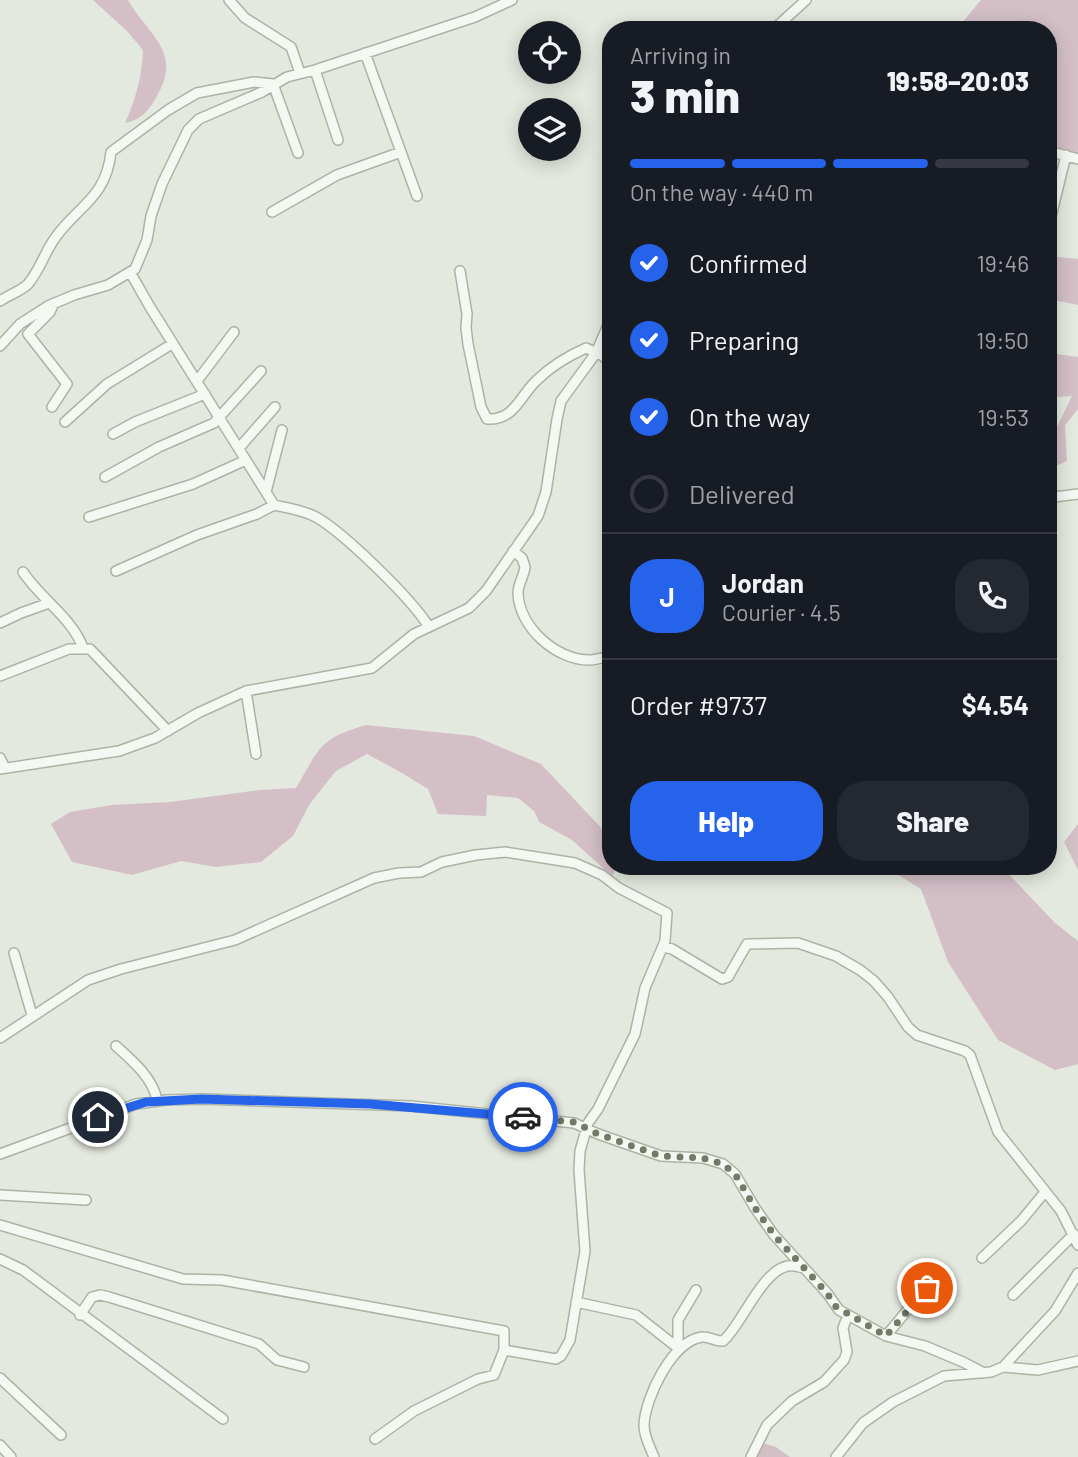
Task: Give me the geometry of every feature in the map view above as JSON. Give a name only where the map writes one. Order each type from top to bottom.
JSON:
[{"type":"street","points":[[229,0],[245,18],[290,47],[300,73]]},
{"type":"street","points":[[0,346],[20,324],[54,303],[108,285],[137,265],[147,240],[151,216],[162,184],[193,123],[300,73],[482,15],[512,0]]},
{"type":"street","points":[[783,21],[806,0]]},
{"type":"street","points":[[365,53],[417,196]]},
{"type":"street","points":[[315,70],[338,141]]},
{"type":"street","points":[[0,301],[25,286],[53,241],[94,198],[105,178],[111,152],[167,110],[197,93],[254,82],[273,84]]},
{"type":"street","points":[[273,84],[298,153]]},
{"type":"street","points":[[272,212],[337,175],[401,152]]},
{"type":"street","points":[[1057,153],[1078,159]]},
{"type":"street","points":[[1057,192],[1066,155]]},
{"type":"street","points":[[460,271],[467,314],[468,344],[481,407],[487,419],[514,411],[534,382],[560,362],[586,348],[602,357]]},
{"type":"street","points":[[130,272],[172,344],[274,505]]},
{"type":"street","points":[[52,407],[67,384],[28,334],[50,312],[54,303]]},
{"type":"street","points":[[197,381],[234,332]]},
{"type":"street","points":[[0,758],[2,769],[119,751],[168,731],[198,713],[246,691],[372,668],[414,634],[458,614],[479,599],[533,525],[542,506],[561,401],[596,353],[602,339]]},
{"type":"street","points":[[65,422],[107,384],[172,344]]},
{"type":"street","points":[[105,477],[220,418],[261,371]]},
{"type":"street","points":[[113,434],[135,422],[205,394]]},
{"type":"street","points":[[239,448],[275,407]]},
{"type":"street","points":[[266,492],[282,430]]},
{"type":"street","points":[[89,517],[193,484],[246,460]]},
{"type":"street","points":[[1057,496],[1078,494]]},
{"type":"street","points":[[116,571],[274,505],[304,512],[326,524],[418,610],[429,626]]},
{"type":"street","points":[[513,551],[522,558],[525,567],[518,588],[519,603],[538,635],[566,656],[587,660],[602,658]]},
{"type":"street","points":[[23,572],[78,636],[83,648]]},
{"type":"street","points":[[0,624],[21,612],[49,603]]},
{"type":"street","points":[[0,676],[69,649],[83,648],[93,651],[168,731]]},
{"type":"street","points":[[246,691],[256,754]]},
{"type":"street","points":[[0,1038],[88,980],[235,940],[361,882],[388,874],[421,872],[442,862],[492,852],[519,853],[564,861],[602,875],[619,888],[643,898],[667,913],[663,947],[645,988],[631,1045],[586,1128],[579,1158],[585,1251],[570,1340],[562,1356],[551,1359],[504,1350]]},
{"type":"street","points":[[663,947],[672,949],[722,979],[728,976],[747,944],[804,944],[827,951],[860,970],[882,989],[913,1032],[970,1055],[998,1132],[1061,1211],[1078,1245]]},
{"type":"street","points":[[14,953],[32,1015]]},
{"type":"street","points":[[116,1046],[142,1072],[155,1090],[157,1101]]},
{"type":"street","points":[[0,1154],[122,1109],[157,1101],[201,1099],[398,1106],[564,1121],[661,1156],[710,1160],[727,1167],[738,1179],[774,1235],[827,1293],[835,1306],[886,1336],[925,1346],[984,1373]]},
{"type":"street","points":[[982,1258],[1021,1221],[1045,1192]]},
{"type":"street","points":[[0,1195],[86,1200]]},
{"type":"street","points":[[0,1224],[187,1280],[222,1280],[503,1331],[504,1350],[494,1376],[478,1379],[414,1411],[375,1439]]},
{"type":"street","points":[[1013,1295],[1074,1234]]},
{"type":"street","points":[[0,1259],[23,1270],[223,1419]]},
{"type":"street","points":[[678,1348],[701,1337],[723,1341],[730,1335],[755,1296],[779,1271],[789,1265],[804,1268]]},
{"type":"street","points":[[886,1336],[914,1301],[943,1272]]},
{"type":"street","points":[[1003,1367],[1055,1311],[1078,1273]]},
{"type":"street","points":[[654,1457],[644,1428],[647,1409],[654,1390],[678,1348],[678,1320],[696,1290]]},
{"type":"street","points":[[80,1315],[92,1297],[109,1297],[260,1344],[277,1360],[304,1367]]},
{"type":"street","points":[[576,1302],[636,1315],[678,1348]]},
{"type":"street","points":[[751,1457],[767,1425],[792,1401],[824,1382],[844,1360],[847,1353],[844,1328],[848,1315]]},
{"type":"street","points":[[836,1457],[863,1423],[893,1402],[944,1376],[984,1373],[1003,1367],[1038,1370],[1078,1361]]},
{"type":"street","points":[[0,1378],[61,1435]]},
{"type":"street","points":[[0,1445],[11,1457]]},
{"type":"shaded area","points":[[93,0],[128,0],[161,46],[165,58],[163,84],[154,101],[142,115],[130,122],[125,123],[138,87],[143,50],[127,31]]},
{"type":"shaded area","points":[[981,0],[1078,0],[1078,154],[1057,150],[1057,21],[964,21]]},
{"type":"shaded area","points":[[1057,257],[1078,259],[1078,305],[1057,301]]},
{"type":"shaded area","points":[[1057,354],[1078,357],[1078,409],[1065,425],[1067,461],[1057,466],[1057,427],[1072,396],[1057,397]]},
{"type":"shaded area","points":[[366,725],[474,736],[541,764],[602,829],[602,867],[572,840],[539,822],[534,811],[518,798],[487,795],[486,816],[438,814],[428,789],[367,754],[336,771],[309,805],[293,836],[261,862],[216,867],[181,861],[132,875],[72,862],[51,824],[70,812],[112,805],[170,802],[296,788],[322,747],[350,730]]},
{"type":"shaded area","points":[[1078,824],[1078,870],[1064,842]]},
{"type":"shaded area","points":[[898,875],[1010,875],[1055,923],[1078,941],[1078,1064],[1055,1070],[998,1040],[948,962],[921,889]]},
{"type":"shaded area","points":[[763,1443],[776,1447],[790,1457],[756,1457]]},
{"type":"way so far","points":[[523,1117],[574,1122],[592,1132],[661,1156],[702,1158],[723,1164],[735,1174],[774,1235],[827,1293],[835,1306],[886,1336],[927,1288]]},
{"type":"route","points":[[98,1117],[146,1102],[201,1099],[370,1104],[523,1117]]}]
